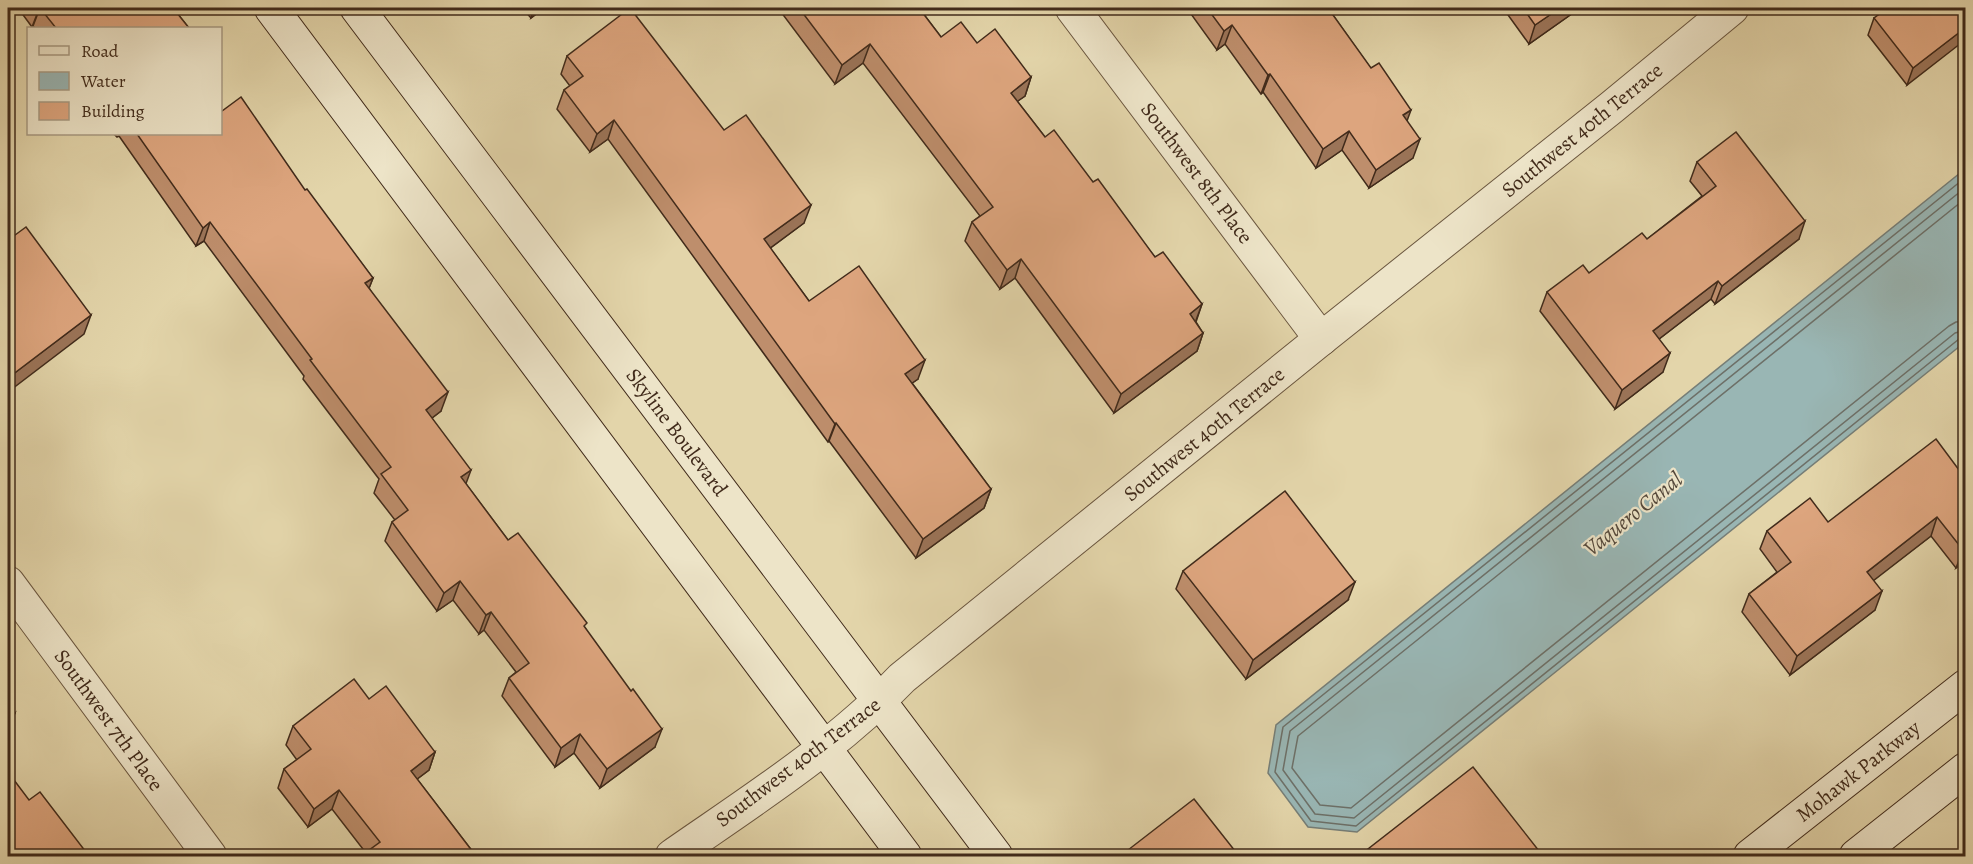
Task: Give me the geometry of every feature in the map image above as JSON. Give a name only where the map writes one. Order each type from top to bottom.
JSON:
[{"type":"street","points":[[271,8],[905,856]]},
{"type":"street","name":"Skyline Boulevard","points":[[357,8],[996,856]]},
{"type":"street","name":"Southwest 8th Place","points":[[1072,8],[1321,339]]},
{"type":"street","name":"Southwest 40th Terrace","points":[[672,856],[824,748],[880,701],[902,678],[1732,8]]},
{"type":"street","name":"Southwest 7th Place","points":[[8,583],[210,856]]},
{"type":"street","name":"Mohawk Parkway","points":[[1750,856],[1965,686]]},
{"type":"street","points":[[1856,856],[1965,769]]},
{"type":"water","name":"Vaquero Canal","points":[[1965,169],[1965,342],[1357,832],[1308,827],[1268,773],[1276,725]]},
{"type":"building","points":[[40,8],[173,8],[188,27],[55,27]]},
{"type":"building","points":[[630,8],[724,130],[746,115],[811,205],[764,239],[809,301],[859,266],[925,360],[905,374],[991,489],[923,539],[835,424],[614,120],[597,134],[564,90],[583,76],[567,56]]},
{"type":"building","points":[[799,8],[919,8],[941,37],[961,22],[977,43],[995,29],[1031,77],[1011,93],[1045,137],[1054,130],[1093,182],[1098,179],[1155,257],[1163,252],[1202,304],[1190,314],[1203,333],[1121,394],[1021,259],[1007,270],[972,222],[993,207],[870,44],[842,65]]},
{"type":"building","points":[[1207,8],[1328,8],[1371,68],[1379,63],[1411,110],[1403,115],[1420,139],[1376,170],[1349,131],[1323,149],[1232,25],[1224,31]]},
{"type":"building","points":[[1523,8],[1560,8],[1535,25]]},
{"type":"building","points":[[1888,8],[1965,8],[1965,28],[1913,68],[1874,18]]},
{"type":"building","points":[[241,97],[305,190],[307,189],[373,278],[365,283],[448,392],[426,410],[471,470],[461,477],[508,540],[518,533],[587,623],[584,626],[631,691],[633,689],[662,729],[607,769],[580,734],[561,748],[509,678],[529,663],[491,612],[486,615],[460,581],[444,593],[392,522],[408,510],[381,474],[391,467],[210,222],[203,228],[138,135],[222,135],[222,111]]},
{"type":"building","points":[[1736,132],[1805,221],[1722,286],[1718,281],[1653,331],[1670,353],[1622,390],[1547,292],[1583,265],[1589,273],[1642,233],[1647,239],[1716,186],[1697,162]]},
{"type":"building","points":[[26,227],[91,315],[8,378],[8,233],[11,238]]},
{"type":"building","points":[[1936,439],[1965,478],[1965,547],[1963,550],[1937,517],[1867,572],[1882,591],[1797,656],[1749,594],[1791,562],[1767,531],[1810,498],[1828,522]]},
{"type":"building","points":[[1285,491],[1355,582],[1253,660],[1183,571]]},
{"type":"building","points":[[354,679],[369,699],[386,686],[435,752],[411,771],[476,856],[361,856],[380,842],[339,790],[314,809],[284,769],[311,749],[293,726]]},
{"type":"building","points":[[8,703],[15,713],[8,719]]},
{"type":"building","points":[[1473,767],[1543,856],[1359,856]]},
{"type":"building","points":[[8,772],[29,800],[40,792],[89,856],[8,856]]},
{"type":"building","points":[[1194,799],[1239,856],[1133,856],[1128,850]]}]
